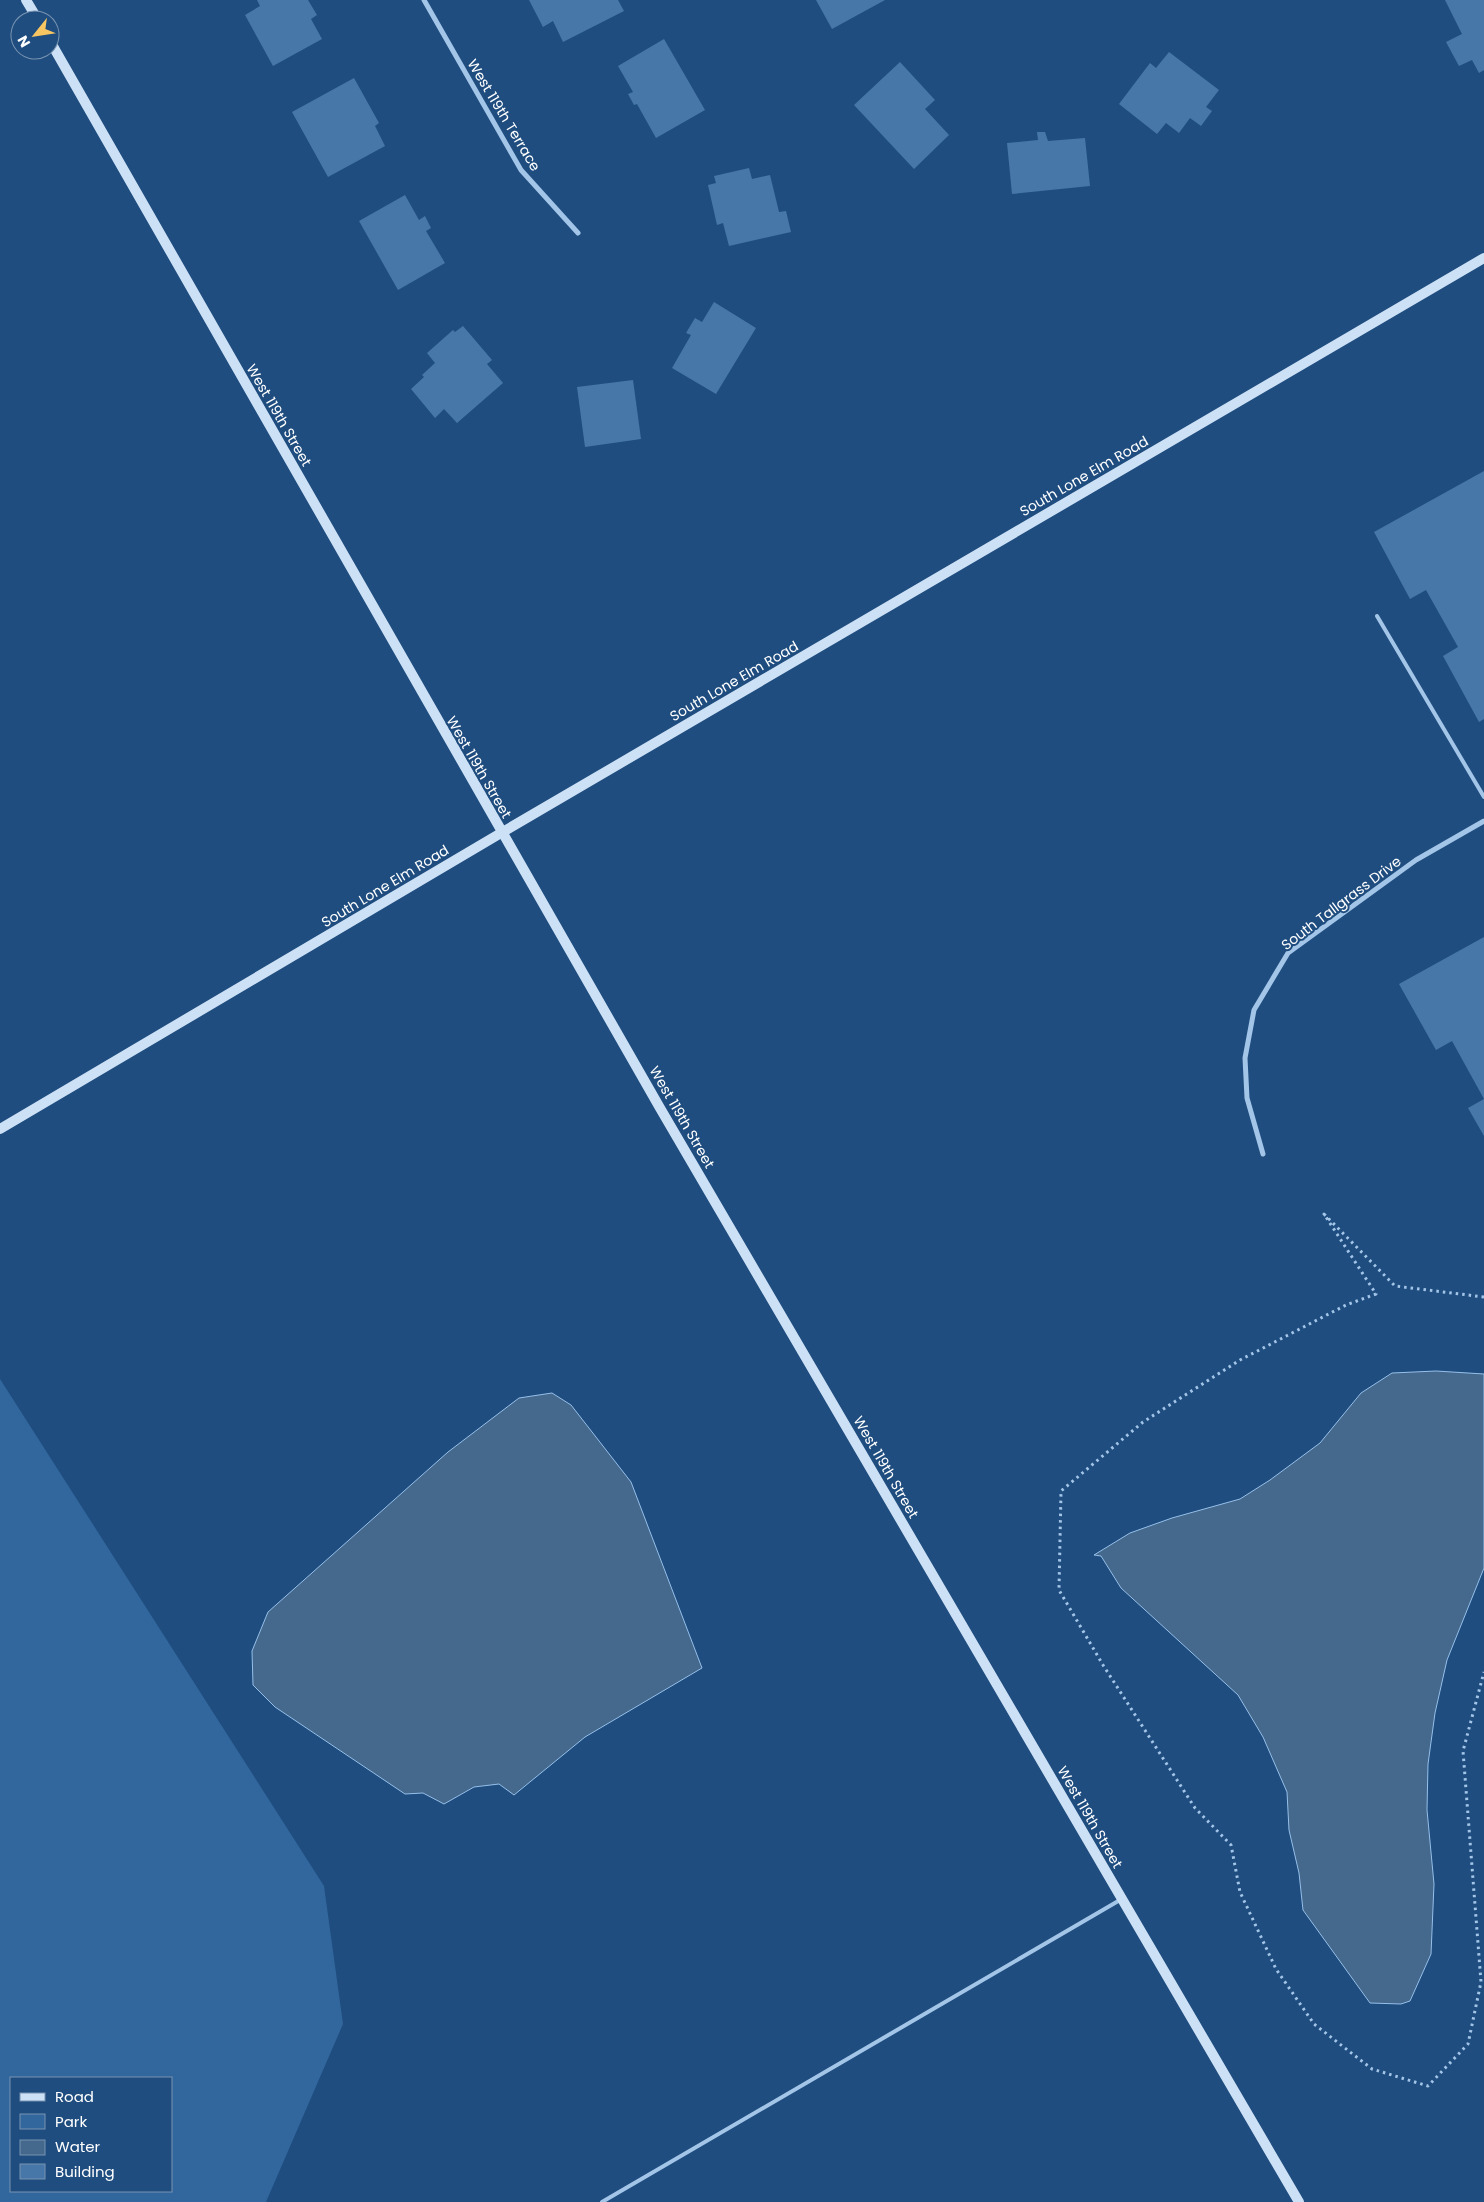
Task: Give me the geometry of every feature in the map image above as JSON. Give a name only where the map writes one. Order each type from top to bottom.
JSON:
[{"type":"main road","name":"West 119th Street","points":[[60,59],[501,833],[1299,2202]]},
{"type":"main road","name":"South Lone Elm Road","points":[[0,1129],[501,833],[1484,258]]},
{"type":"street","name":"West 119th Terrace","points":[[424,0],[521,170],[578,233]]},
{"type":"street","name":"South Tallgrass Drive","points":[[1263,1154],[1247,1098],[1245,1058],[1254,1010],[1288,953],[1416,860],[1484,820]]},
{"type":"lane","points":[[1377,616],[1484,797]]},
{"type":"lane","points":[[602,2202],[1122,1899]]},
{"type":"path","points":[[1484,1296],[1395,1286],[1324,1214],[1376,1294],[1346,1305],[1240,1360],[1143,1422],[1061,1491],[1060,1590],[1103,1665],[1195,1808],[1232,1845],[1240,1892],[1272,1960],[1314,2024],[1372,2069],[1428,2086],[1468,2044],[1480,1982],[1463,1751],[1484,1672]]},
{"type":"green space","points":[[0,1379],[324,1886],[343,2024],[266,2202],[0,2202]]},
{"type":"water","points":[[1436,1371],[1484,1374],[1484,1568],[1447,1660],[1435,1713],[1428,1764],[1427,1810],[1434,1884],[1431,1954],[1410,2001],[1401,2004],[1370,2003],[1303,1910],[1299,1873],[1289,1830],[1287,1792],[1263,1737],[1238,1695],[1121,1588],[1101,1556],[1094,1555],[1130,1533],[1172,1518],[1240,1499],[1270,1480],[1320,1443],[1361,1393],[1392,1373]]},
{"type":"water","points":[[552,1393],[571,1405],[631,1482],[702,1668],[585,1737],[514,1795],[499,1784],[474,1787],[444,1804],[423,1793],[405,1794],[275,1707],[253,1685],[252,1651],[268,1612],[448,1452],[519,1398]]},
{"type":"building","points":[[257,0],[308,0],[317,15],[311,19],[322,39],[273,66],[245,15],[260,6]]},
{"type":"building","points":[[529,0],[618,0],[624,11],[563,42],[553,21],[543,27]]},
{"type":"building","points":[[816,0],[885,0],[832,29]]},
{"type":"building","points":[[1445,0],[1484,0],[1484,70],[1479,73],[1472,60],[1459,66],[1446,42],[1462,34]]},
{"type":"building","points":[[664,39],[705,110],[656,138],[637,104],[634,105],[628,94],[633,92],[618,66]]},
{"type":"building","points":[[1169,52],[1219,90],[1206,107],[1212,111],[1201,126],[1190,118],[1179,133],[1166,123],[1157,134],[1119,104],[1150,63],[1156,68]]},
{"type":"building","points":[[900,62],[935,100],[925,109],[949,135],[914,169],[854,105]]},
{"type":"building","points":[[354,78],[379,123],[375,126],[385,146],[328,177],[292,112]]},
{"type":"building","points":[[1037,132],[1045,132],[1048,141],[1085,138],[1090,186],[1012,194],[1007,143],[1038,140]]},
{"type":"building","points":[[749,168],[752,179],[770,175],[779,212],[786,211],[791,232],[729,246],[723,223],[717,225],[708,185],[716,183],[714,176]]},
{"type":"building","points":[[405,195],[419,220],[425,216],[431,228],[426,231],[445,263],[398,290],[359,221]]},
{"type":"building","points":[[714,302],[756,328],[716,394],[672,368],[691,335],[686,333],[695,318],[702,322]]},
{"type":"building","points":[[463,326],[492,360],[487,364],[503,383],[457,423],[444,409],[435,418],[411,389],[435,363],[427,353],[453,330],[455,332]]},
{"type":"building","points":[[633,380],[641,439],[585,447],[577,387]]},
{"type":"building","points":[[1484,471],[1484,719],[1479,722],[1443,656],[1458,647],[1426,590],[1410,599],[1374,532]]},
{"type":"building","points":[[1484,937],[1484,1099],[1452,1041],[1436,1050],[1399,984]]},
{"type":"building","points":[[1484,1099],[1484,1136],[1468,1108]]}]
